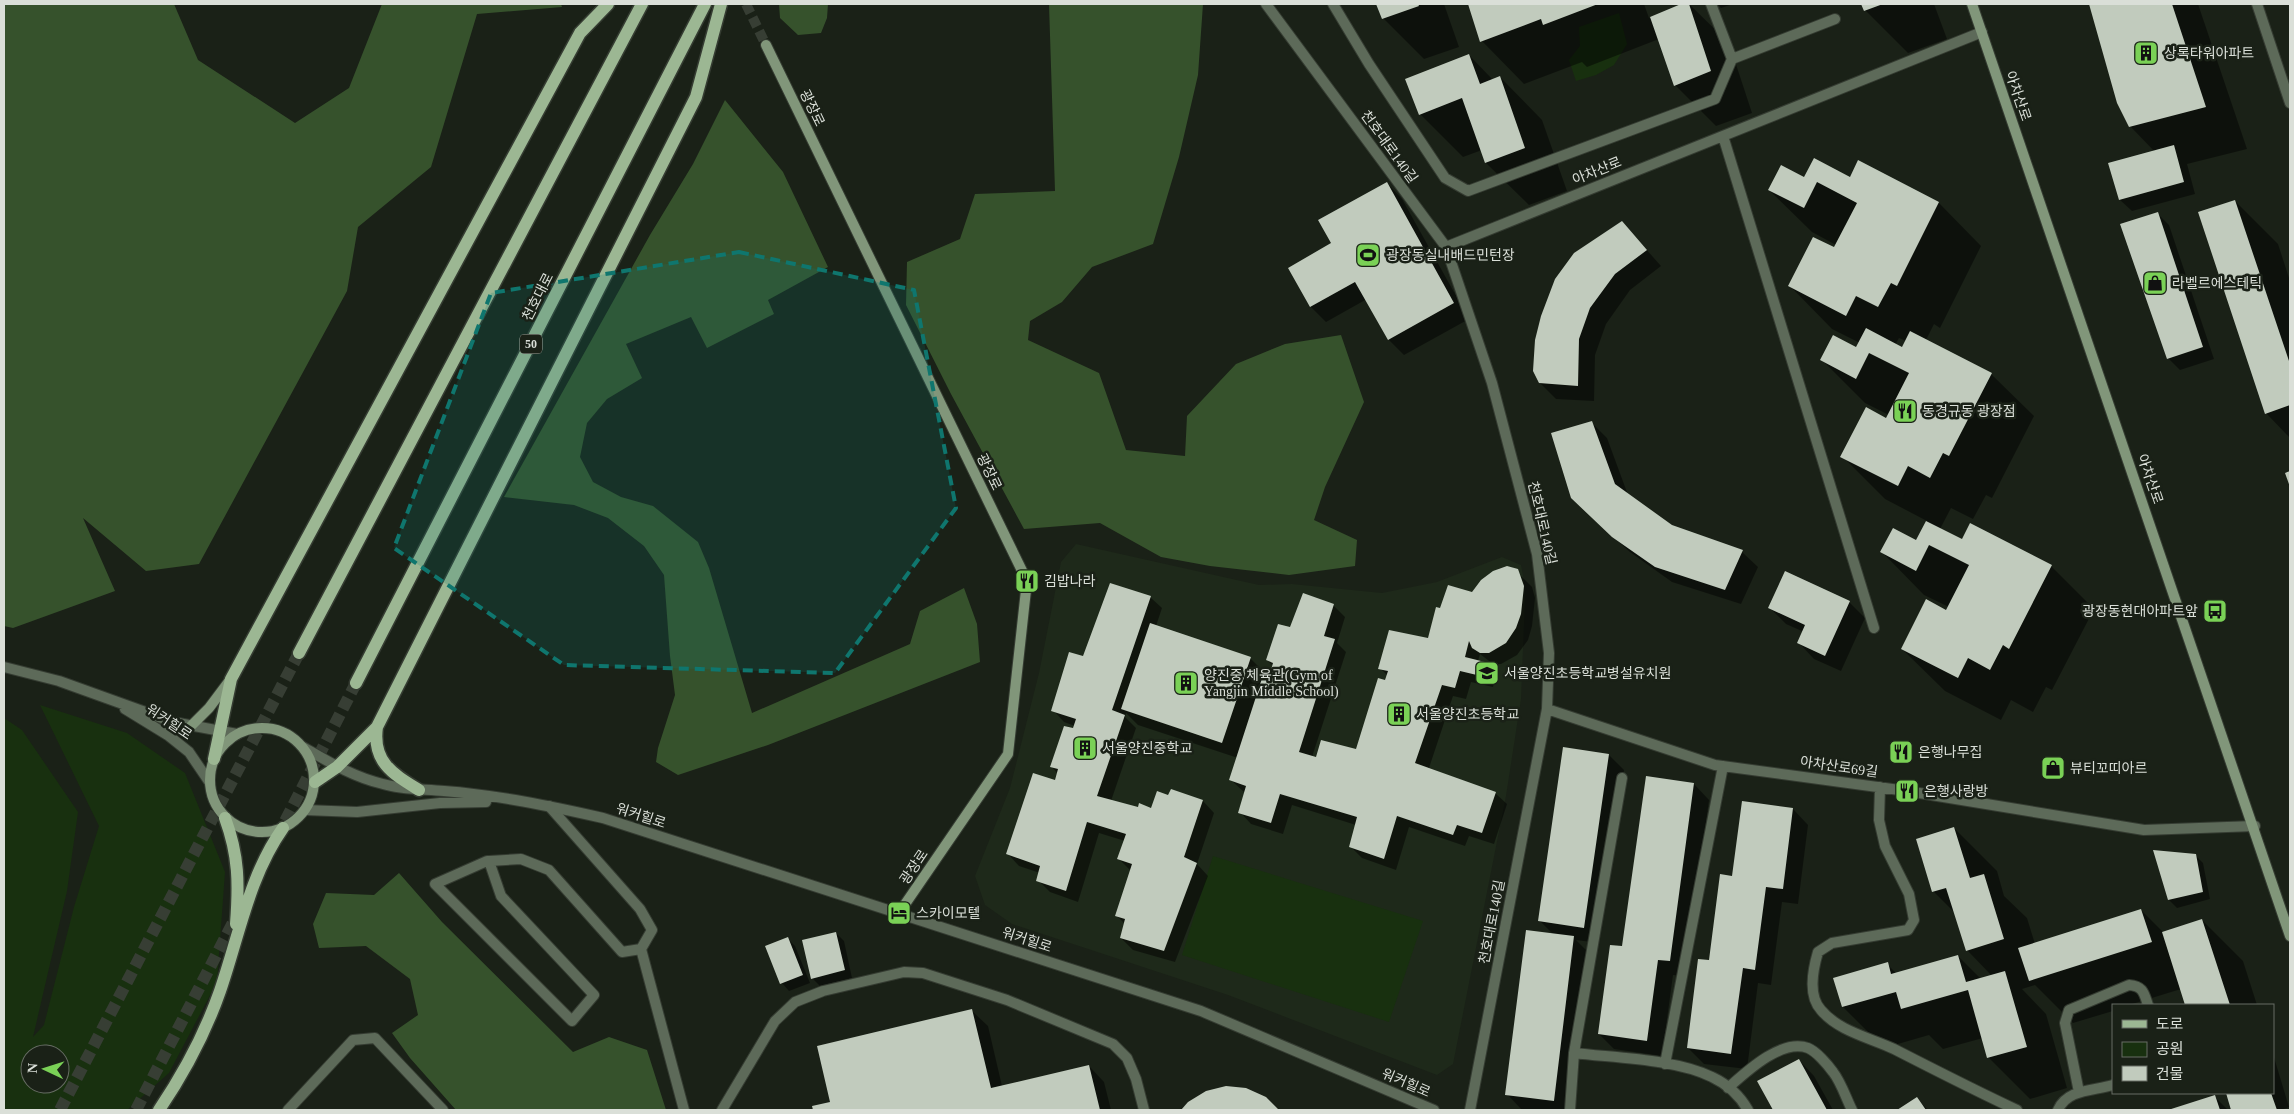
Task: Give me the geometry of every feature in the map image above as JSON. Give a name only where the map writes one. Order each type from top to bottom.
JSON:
[{"type":"main road","points":[[192,726],[210,708],[231,679],[580,33],[608,4]]},
{"type":"main road","points":[[299,654],[642,4]]},
{"type":"main road","name":"천호대로","points":[[356,683],[705,4]]},
{"type":"main road","points":[[314,782],[337,767],[377,727],[696,97],[721,4]]},
{"type":"main road","name":"아차산로","points":[[1972,4],[2255,826],[2290,936]]},
{"type":"main road","name":"광장로","points":[[766,45],[1027,580],[1008,754],[899,913]]},
{"type":"main road","points":[[231,679],[210,783],[215,804],[226,818],[234,842],[239,876],[235,946]]},
{"type":"main road","points":[[377,727],[375,741],[381,758],[390,772],[419,790]]},
{"type":"main road","points":[[159,1110],[192,1056],[219,993],[260,868],[284,828],[305,810],[312,797],[314,782],[311,761],[303,747],[281,731],[267,728],[252,728],[237,734],[220,748],[214,759]]},
{"type":"main road","points":[[226,818],[247,830],[260,833],[284,828]]},
{"type":"street","name":"천호대로140길","points":[[1266,4],[1446,247],[1492,383],[1537,554],[1549,652],[1547,709],[1470,1110]]},
{"type":"street","points":[[1333,4],[1369,64],[1445,178],[1468,190],[1715,99],[1732,59],[1711,4]]},
{"type":"street","points":[[2257,4],[2290,103]]},
{"type":"street","points":[[1732,59],[1835,19]]},
{"type":"street","name":"아차산로","points":[[1446,247],[1982,32]]},
{"type":"street","points":[[1723,136],[1874,628]]},
{"type":"street","name":"워커힐로","points":[[4,667],[58,681],[173,722],[237,734]]},
{"type":"street","name":"워커힐로","points":[[102,696],[169,736],[189,752],[210,783]]},
{"type":"street","name":"아차산로69길","points":[[1547,709],[1715,765],[1880,787],[2144,830],[2255,826]]},
{"type":"street","name":"워커힐로","points":[[303,747],[347,772],[384,785],[444,791],[549,806],[603,818],[899,913],[1201,1011],[1434,1110]]},
{"type":"street","points":[[1665,1064],[1724,766]]},
{"type":"street","points":[[1570,1110],[1574,1053],[1622,778]]},
{"type":"street","points":[[1880,787],[1879,820],[1885,846],[1909,894],[1914,920],[1908,930],[1832,943],[1818,952],[1814,965],[1813,997],[1821,1010],[1842,1026],[2017,1110]]},
{"type":"street","name":"워커힐로","points":[[305,810],[357,812],[440,803],[514,801]]},
{"type":"street","points":[[549,806],[640,909],[652,930],[641,949],[684,1110]]},
{"type":"street","points":[[488,861],[501,896],[594,995],[572,1020],[435,884],[488,861],[522,859],[549,870],[622,952],[641,949]]},
{"type":"street","points":[[722,1110],[775,1021],[795,1002],[823,991],[904,972],[923,973],[1007,1000],[1113,1044],[1127,1058],[1136,1079],[1144,1110]]},
{"type":"street","points":[[2079,1092],[2065,1023],[2069,1010],[2130,985],[2138,986],[2144,991],[2148,1004]]},
{"type":"street","points":[[288,1110],[353,1040],[375,1038],[443,1110]]},
{"type":"street","points":[[1728,1088],[1754,1065],[1796,1045],[1810,1048],[1834,1073],[1852,1110]]},
{"type":"street","points":[[1574,1053],[1665,1064],[1712,1076],[1740,1097],[1748,1110]]},
{"type":"street","points":[[2058,1110],[2066,1098],[2079,1092],[2112,1085]]},
{"type":"highlighted area","points":[[739,252],[914,290],[956,508],[835,673],[564,665],[394,548],[491,293]]},
{"type":"shaded area","points":[[1076,544],[1259,585],[1292,584],[1382,593],[1437,582],[1502,557],[1521,565],[1525,599],[1521,699],[1506,796],[1453,1064],[1437,1075],[1228,995],[1012,924],[985,905],[975,876],[1010,788],[1039,673],[1061,562]]},
{"type":"green space","points":[[4,4],[174,4],[198,60],[295,123],[349,88],[382,4],[561,4],[562,7],[477,14],[431,167],[358,227],[347,291],[199,564],[146,571],[83,518],[115,591],[13,628],[4,626]]},
{"type":"green space","points":[[779,4],[828,4],[827,18],[821,33],[798,35],[780,18]]},
{"type":"green space","points":[[1049,4],[1203,4],[1198,75],[1179,157],[1153,244],[1092,267],[1062,302],[1030,321],[1028,340],[1099,373],[1126,450],[1185,456],[1187,416],[1236,364],[1285,344],[1341,335],[1364,402],[1325,487],[1314,520],[1357,540],[1355,566],[1289,575],[1210,566],[1161,557],[1100,523],[1024,529],[951,394],[906,305],[907,262],[960,239],[975,194],[1055,191]]},
{"type":"green space","points":[[1619,13],[1627,44],[1614,65],[1596,75],[1576,81],[1569,60],[1580,46],[1579,27]]},
{"type":"green space","points":[[725,100],[783,172],[828,267],[768,300],[774,314],[707,348],[691,317],[626,344],[642,378],[607,399],[587,423],[580,457],[593,482],[621,497],[653,506],[698,542],[709,568],[752,713],[910,644],[920,611],[964,588],[977,624],[980,662],[768,745],[678,775],[656,762],[658,748],[675,695],[664,575],[644,546],[608,518],[574,505],[504,497],[650,235],[693,164]]},
{"type":"green space","points":[[40,705],[127,733],[185,773],[225,872],[217,982],[169,1073],[127,1110],[4,1110],[4,718],[22,730],[78,812],[67,891],[33,1037],[44,1025],[74,907],[99,826]]},
{"type":"green space","points":[[1213,856],[1423,921],[1389,1022],[1182,955]]},
{"type":"green space","points":[[399,873],[442,922],[573,1052],[609,1037],[647,1050],[666,1110],[456,1110],[410,1058],[392,1033],[418,1015],[410,979],[366,946],[319,948],[313,924],[326,893],[374,895]]},
{"type":"building","points":[[1376,4],[1418,4],[1419,6],[1382,19]]},
{"type":"building","points":[[1468,4],[1598,4],[1543,25],[1541,19],[1480,42]]},
{"type":"building","points":[[1681,4],[1689,4],[1711,71],[1674,86],[1650,17]]},
{"type":"building","points":[[1861,4],[1883,4],[1864,11]]},
{"type":"building","name":"상록타워아파트","points":[[2089,4],[2172,4],[2206,107],[2129,127],[2117,103]]},
{"type":"building","points":[[1469,54],[1480,84],[1500,76],[1525,148],[1485,163],[1462,98],[1419,115],[1405,79]]},
{"type":"building","points":[[2174,145],[2184,182],[2119,200],[2108,163]]},
{"type":"building","points":[[1814,158],[1850,177],[1858,160],[1939,202],[1897,286],[1891,283],[1878,307],[1856,296],[1846,316],[1788,286],[1813,237],[1834,247],[1857,203],[1817,182],[1804,208],[1768,190],[1781,165],[1804,177]]},
{"type":"building","name":"광장동실내배드민턴장","points":[[1387,182],[1454,303],[1388,340],[1355,282],[1310,307],[1288,268],[1331,243],[1318,220]]},
{"type":"building","points":[[2235,200],[2290,364],[2290,405],[2265,414],[2198,212]]},
{"type":"building","points":[[2158,212],[2203,347],[2167,359],[2120,224]]},
{"type":"building","points":[[1622,221],[1647,250],[1615,274],[1590,308],[1579,339],[1578,386],[1539,383],[1533,371],[1535,340],[1541,316],[1555,279],[1574,253]]},
{"type":"building","points":[[1866,328],[1902,347],[1910,331],[1992,373],[1949,456],[1943,453],[1930,478],[1908,466],[1898,486],[1840,457],[1866,407],[1886,418],[1909,373],[1869,353],[1856,379],[1820,360],[1833,335],[1856,347]]},
{"type":"building","points":[[1592,421],[1615,484],[1672,525],[1743,550],[1725,590],[1655,567],[1612,537],[1571,498],[1551,433]]},
{"type":"building","points":[[2290,471],[2290,487],[2285,473]]},
{"type":"building","points":[[1926,521],[1962,539],[1970,523],[2052,565],[2009,649],[2003,645],[1990,670],[1968,658],[1958,678],[1901,649],[1926,599],[1946,610],[1969,565],[1929,545],[1916,571],[1880,552],[1893,528],[1916,540]]},
{"type":"building","name":"서울양진초등학교","points":[[1507,566],[1518,569],[1524,586],[1521,614],[1516,628],[1506,643],[1489,653],[1480,653],[1472,648],[1469,641],[1465,657],[1485,662],[1481,676],[1460,671],[1455,688],[1442,685],[1415,763],[1496,792],[1482,833],[1457,825],[1453,835],[1397,816],[1384,859],[1349,847],[1357,817],[1280,794],[1271,823],[1238,813],[1246,786],[1229,780],[1265,669],[1271,670],[1273,663],[1266,660],[1278,624],[1290,627],[1303,593],[1334,604],[1324,636],[1335,639],[1299,752],[1316,757],[1321,740],[1356,749],[1378,678],[1385,680],[1388,671],[1378,669],[1389,630],[1428,638],[1436,607],[1440,608],[1448,585],[1472,592],[1481,580],[1493,571]]},
{"type":"building","points":[[1785,571],[1850,601],[1825,656],[1797,643],[1805,625],[1768,608]]},
{"type":"building","name":"서울양진중학교","points":[[1110,583],[1151,596],[1112,710],[1125,715],[1097,796],[1138,807],[1139,803],[1151,808],[1157,791],[1168,795],[1171,789],[1203,800],[1184,857],[1197,863],[1164,951],[1120,938],[1125,919],[1115,916],[1132,864],[1117,859],[1126,834],[1087,822],[1066,891],[1036,881],[1040,866],[1006,854],[1033,773],[1055,780],[1058,769],[1050,767],[1064,726],[1073,728],[1076,719],[1051,711],[1069,652],[1083,656]]},
{"type":"building","name":"양진중 체육관(Gym of Yangjin Middle School)","points":[[1150,623],[1251,657],[1222,743],[1121,709]]},
{"type":"building","points":[[1563,747],[1609,754],[1584,928],[1538,921]]},
{"type":"building","points":[[1646,776],[1694,783],[1670,961],[1658,960],[1647,1041],[1598,1034],[1610,945],[1622,946]]},
{"type":"building","points":[[1742,801],[1793,808],[1783,889],[1766,887],[1755,970],[1743,968],[1731,1054],[1687,1048],[1698,959],[1709,960],[1720,874],[1732,876]]},
{"type":"building","points":[[1954,827],[1970,878],[1984,874],[2004,939],[1966,951],[1946,888],[1932,892],[1916,839]]},
{"type":"building","points":[[2153,850],[2196,854],[2203,892],[2168,900]]},
{"type":"building","points":[[2141,909],[2152,942],[2029,981],[2018,948]]},
{"type":"building","points":[[2202,919],[2230,1004],[2185,1004],[2162,932]]},
{"type":"building","points":[[1526,930],[1574,936],[1554,1101],[1505,1095]]},
{"type":"building","points":[[836,932],[845,970],[811,979],[802,940]]},
{"type":"building","points":[[788,937],[803,975],[780,984],[765,946]]},
{"type":"building","points":[[1958,955],[1966,982],[2005,971],[2027,1047],[1987,1058],[1968,990],[1901,1009],[1896,992],[1842,1007],[1833,978],[1888,962],[1891,974]]},
{"type":"building","points":[[972,1009],[991,1088],[1089,1065],[1100,1110],[813,1110],[812,1106],[830,1102],[817,1046]]},
{"type":"building","points":[[1799,1059],[1827,1110],[1773,1110],[1757,1081]]},
{"type":"building","points":[[1226,1086],[1246,1088],[1266,1097],[1279,1110],[1181,1110],[1188,1102],[1206,1091]]},
{"type":"building","points":[[2226,1094],[2271,1094],[2277,1110],[2231,1110]]},
{"type":"building","points":[[2215,1095],[2220,1110],[2168,1110]]},
{"type":"building","points":[[1917,1097],[1926,1110],[1897,1110]]},
{"type":"tunnel","points":[[746,4],[766,45]]},
{"type":"tunnel","points":[[60,1110],[299,653]]},
{"type":"tunnel","points":[[277,837],[356,683]]},
{"type":"tunnel","points":[[136,1110],[238,913]]},
{"type":"place","name":"상록타워아파트","points":[[2146,53]]},
{"type":"place","name":"광장동실내배드민턴장","points":[[1368,255]]},
{"type":"place","name":"라벨르에스테틱","points":[[2155,283]]},
{"type":"place","name":"동경규동 광장점","points":[[1905,411]]},
{"type":"place","name":"김밥나라","points":[[1027,581]]},
{"type":"place","name":"광장동현대아파트앞","points":[[2215,611]]},
{"type":"place","name":"서울양진초등학교병설유치원","points":[[1487,673]]},
{"type":"place","name":"양진중 체육관(Gym of Yangjin Middle School)","points":[[1186,683]]},
{"type":"place","name":"서울양진초등학교","points":[[1399,714]]},
{"type":"place","name":"서울양진중학교","points":[[1085,748]]},
{"type":"place","name":"은행나무집","points":[[1901,752]]},
{"type":"place","name":"뷰티꼬띠아르","points":[[2053,768]]},
{"type":"place","name":"은행사랑방","points":[[1907,791]]},
{"type":"place","name":"스카이모텔","points":[[899,913]]}]
